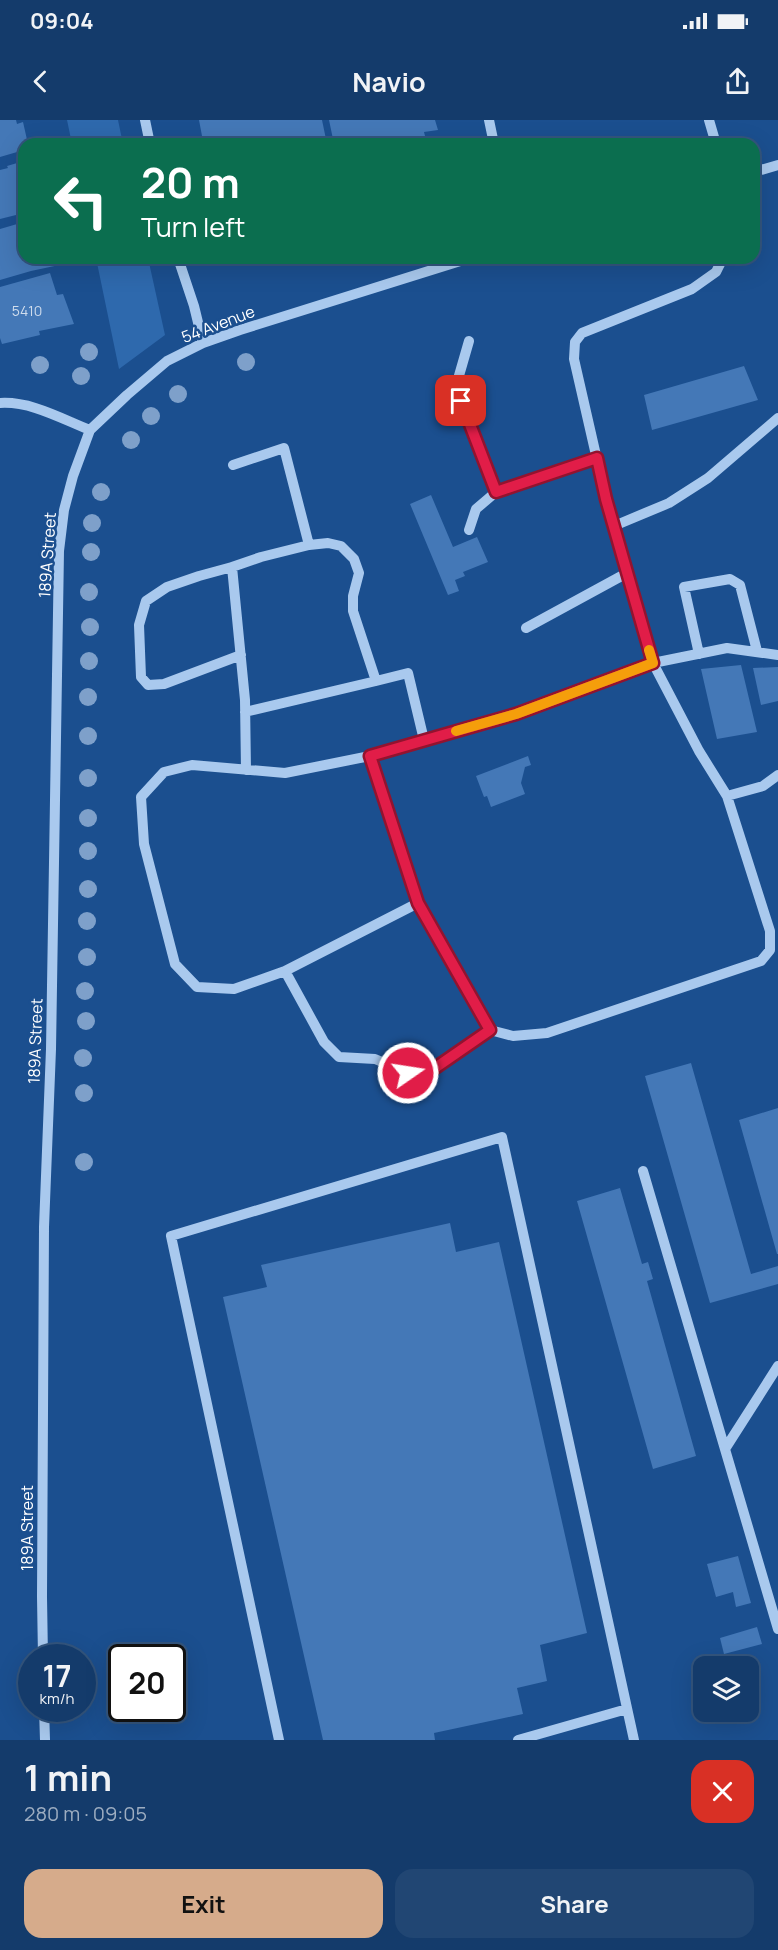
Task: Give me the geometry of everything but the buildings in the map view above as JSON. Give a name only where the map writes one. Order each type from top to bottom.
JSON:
[{"type":"street","points":[[145,120],[149,138]]},
{"type":"street","points":[[489,120],[493,138]]},
{"type":"street","points":[[709,120],[714,138]]},
{"type":"street","points":[[760,170],[778,165]]},
{"type":"street","points":[[180,264],[203,343]]},
{"type":"street","name":"54 Avenue","points":[[90,430],[167,361],[203,343],[451,264]]},
{"type":"street","points":[[370,756],[418,903],[490,1030],[513,1036],[547,1033],[761,961],[770,950],[770,931],[727,796],[699,751],[653,663],[614,526],[574,358],[575,342],[582,333],[692,289],[716,272],[720,264]]},
{"type":"street","points":[[469,341],[456,386],[465,415],[496,492]]},
{"type":"street","points":[[0,403],[14,402],[36,408],[90,430]]},
{"type":"street","points":[[614,526],[669,503],[708,478],[778,418]]},
{"type":"street","name":"189A Street","points":[[43,1644],[44,1227],[51,1049],[59,550],[64,510],[73,476],[90,430]]},
{"type":"street","points":[[233,465],[284,448],[309,545]]},
{"type":"street","points":[[469,530],[476,509],[496,492],[597,458]]},
{"type":"street","points":[[241,655],[164,684],[148,685],[141,677],[139,625],[146,601],[167,587],[199,576],[261,557],[309,545],[328,543],[341,546],[354,559],[359,573],[353,596],[353,611],[376,681]]},
{"type":"street","points":[[232,567],[245,712],[246,770]]},
{"type":"street","points":[[526,628],[627,573]]},
{"type":"street","points":[[699,654],[684,587],[730,579],[740,585],[757,651]]},
{"type":"street","points":[[418,903],[285,971],[234,989],[197,987],[175,964],[144,844],[141,797],[164,772],[192,765],[285,773],[370,756],[516,714],[653,663],[726,648],[778,655]]},
{"type":"street","points":[[245,712],[408,673],[424,740]]},
{"type":"street","points":[[727,796],[763,786],[778,775]]},
{"type":"street","points":[[285,971],[324,1042],[339,1057],[375,1059],[408,1073],[435,1068],[490,1030]]},
{"type":"street","points":[[279,1740],[171,1236],[502,1137],[634,1740]]},
{"type":"street","points":[[643,1171],[778,1629]]},
{"type":"street","points":[[725,1449],[778,1366]]},
{"type":"street","points":[[518,1740],[627,1710]]},
{"type":"street","points":[[44,1722],[45,1740]]},
{"type":"shaded area","points":[[67,120],[118,120],[122,138],[71,138]]},
{"type":"shaded area","points":[[97,264],[149,264],[165,335],[119,369]]},
{"type":"slow traffic","points":[[456,731],[516,714],[653,663],[649,650]]},
{"type":"route","points":[[408,1073],[435,1068],[490,1030],[418,903],[370,756],[516,714],[653,663],[606,499],[597,458],[496,492],[461,401]]}]
